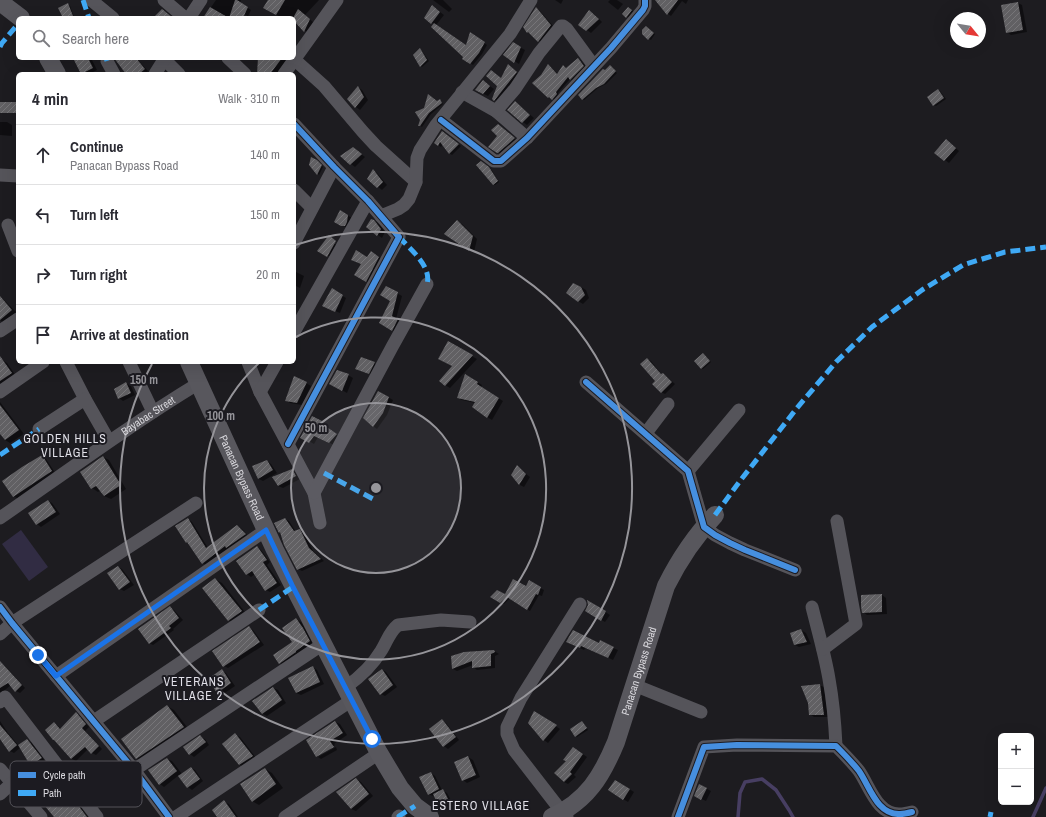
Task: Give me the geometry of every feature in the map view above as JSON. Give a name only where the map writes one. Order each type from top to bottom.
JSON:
[{"type":"main road","points":[[0,2],[18,16]]},
{"type":"main road","points":[[49,60],[56,72]]},
{"type":"main road","name":"Panacan Bypass Road","points":[[190,364],[290,581],[379,753],[400,788],[415,806],[430,817]]},
{"type":"main road","name":"Panacan Bypass Road","points":[[560,815],[584,796],[602,773],[616,742],[666,586],[684,554],[709,521]]},
{"type":"street","points":[[91,0],[111,16]]},
{"type":"street","points":[[164,0],[183,16]]},
{"type":"street","points":[[190,16],[201,0]]},
{"type":"street","points":[[296,57],[337,0]]},
{"type":"street","points":[[381,216],[398,209],[409,199],[416,182],[417,158],[420,150],[436,125],[510,34],[531,0]]},
{"type":"street","points":[[441,120],[494,161],[498,162],[504,160],[527,138],[611,48],[643,10],[645,0]]},
{"type":"street","points":[[496,111],[515,89],[539,53],[560,26],[567,29],[594,66]]},
{"type":"street","points":[[156,72],[163,60]]},
{"type":"street","points":[[166,60],[177,72]]},
{"type":"street","points":[[230,60],[243,72]]},
{"type":"street","points":[[285,72],[294,60],[324,86],[376,146],[416,182]]},
{"type":"street","points":[[107,61],[113,72]]},
{"type":"street","points":[[462,92],[496,111],[527,138]]},
{"type":"street","points":[[288,444],[399,237],[368,201],[296,126]]},
{"type":"street","points":[[296,239],[334,167]]},
{"type":"street","points":[[0,175],[16,176]]},
{"type":"street","points":[[296,192],[312,208]]},
{"type":"street","points":[[296,328],[368,201]]},
{"type":"street","points":[[9,225],[16,245]]},
{"type":"street","points":[[314,492],[427,284]]},
{"type":"street","points":[[0,331],[16,320]]},
{"type":"street","points":[[0,392],[40,364]]},
{"type":"street","points":[[67,364],[109,441]]},
{"type":"street","points":[[130,364],[153,412]]},
{"type":"street","points":[[249,364],[260,392],[314,492],[320,523]]},
{"type":"street","points":[[260,392],[276,364]]},
{"type":"street","points":[[586,382],[688,471],[715,535],[745,550],[795,570]]},
{"type":"street","name":"Bayabac Street","points":[[0,518],[109,441],[199,383]]},
{"type":"street","points":[[39,429],[85,399]]},
{"type":"street","points":[[646,433],[668,404]]},
{"type":"street","points":[[688,471],[739,410]]},
{"type":"street","points":[[0,634],[12,623],[196,503]]},
{"type":"street","points":[[823,649],[856,624],[837,521]]},
{"type":"street","points":[[56,676],[266,530]]},
{"type":"street","points":[[560,815],[514,750],[509,741],[506,727],[521,698],[580,604]]},
{"type":"street","points":[[0,607],[127,761]]},
{"type":"street","points":[[812,607],[829,680],[834,713],[836,746]]},
{"type":"street","points":[[94,721],[259,610]]},
{"type":"street","points":[[176,817],[349,694],[360,677],[384,648],[391,632],[398,625],[441,620],[470,622]]},
{"type":"street","points":[[142,765],[323,644]]},
{"type":"street","points":[[634,685],[701,712]]},
{"type":"street","points":[[3,699],[52,761]]},
{"type":"street","points":[[678,817],[704,747],[737,745],[836,746],[851,760],[880,806],[892,814],[912,812]]},
{"type":"street","points":[[285,817],[379,753]]},
{"type":"street","points":[[0,769],[10,781]]},
{"type":"street","points":[[142,781],[169,817]]},
{"type":"street","points":[[0,794],[10,785]]},
{"type":"street","points":[[32,807],[41,817]]},
{"type":"street","points":[[89,807],[97,817]]},
{"type":"shaded area","points":[[21,530],[48,567],[29,581],[2,544]]},
{"type":"building","points":[[235,0],[248,7],[244,16],[230,16]]},
{"type":"building","points":[[268,0],[285,0],[276,15],[263,8]]},
{"type":"building","points":[[655,0],[678,0],[667,15]]},
{"type":"building","points":[[1018,2],[1023,30],[1006,33],[1001,5]]},
{"type":"building","points":[[68,3],[73,16],[62,16],[58,8]]},
{"type":"building","points":[[432,5],[440,12],[431,24],[424,18]]},
{"type":"building","points":[[210,7],[226,16],[204,16]]},
{"type":"building","points":[[536,7],[551,25],[538,42],[528,32],[527,33],[523,27]]},
{"type":"building","points":[[628,7],[632,10],[626,18],[622,14]]},
{"type":"building","points":[[162,9],[171,16],[155,16]]},
{"type":"building","points":[[298,9],[310,19],[304,32],[296,23],[296,16],[294,16]]},
{"type":"building","points":[[589,10],[599,19],[586,31],[578,25]]},
{"type":"building","points":[[434,23],[466,45],[470,32],[485,42],[479,53],[470,64],[462,59],[463,57],[431,27]]},
{"type":"building","points":[[646,26],[654,33],[648,40],[642,34],[642,30]]},
{"type":"building","points":[[513,42],[521,47],[514,63],[503,55]]},
{"type":"building","points":[[420,48],[427,60],[420,67],[413,55]]},
{"type":"building","points":[[578,58],[584,66],[570,80],[568,77],[556,92],[557,94],[552,100],[532,83],[541,75],[548,64],[557,74],[563,65],[566,68]]},
{"type":"building","points":[[74,60],[89,60],[93,68],[85,72],[80,72]]},
{"type":"building","points":[[116,60],[138,60],[145,69],[141,72],[124,72]]},
{"type":"building","points":[[258,60],[280,60],[272,72],[257,72]]},
{"type":"building","points":[[508,64],[517,72],[494,101],[492,99],[497,86],[486,76],[491,70],[501,78]]},
{"type":"building","points":[[610,65],[616,71],[604,84],[596,88],[582,100],[578,95],[603,69],[605,70]]},
{"type":"building","points":[[483,80],[490,86],[483,94],[475,90]]},
{"type":"building","points":[[358,86],[364,97],[355,108],[347,99]]},
{"type":"building","points":[[938,89],[944,98],[933,106],[927,97]]},
{"type":"building","points":[[428,94],[437,101],[440,99],[442,103],[429,113],[420,126],[418,126],[420,120],[415,112],[424,108]]},
{"type":"building","points":[[515,101],[530,115],[522,123],[507,110]]},
{"type":"building","points":[[0,102],[16,102],[16,113],[0,113]]},
{"type":"building","points":[[498,124],[515,138],[497,153],[488,147],[497,136],[491,130]]},
{"type":"building","points":[[442,131],[459,144],[449,154],[440,142],[438,146],[434,143]]},
{"type":"building","points":[[946,139],[956,148],[944,161],[934,153]]},
{"type":"building","points":[[353,147],[362,154],[350,165],[340,156]]},
{"type":"building","points":[[311,157],[322,165],[317,175],[309,165]]},
{"type":"building","points":[[481,161],[489,167],[498,181],[493,185],[476,165]]},
{"type":"building","points":[[373,169],[383,182],[377,188],[367,179]]},
{"type":"building","points":[[340,210],[348,215],[345,226],[341,226],[334,222]]},
{"type":"building","points":[[371,219],[374,220],[381,229],[377,236],[366,227]]},
{"type":"building","points":[[457,220],[473,236],[469,251],[444,234]]},
{"type":"building","points":[[329,235],[336,241],[327,257],[317,251]]},
{"type":"building","points":[[356,250],[367,257],[371,251],[379,257],[366,282],[354,275],[361,264],[351,260]]},
{"type":"building","points":[[573,283],[581,287],[585,295],[578,302],[566,293]]},
{"type":"building","points":[[386,286],[398,292],[392,316],[398,319],[392,331],[379,323],[390,301],[380,295]]},
{"type":"building","points":[[332,288],[343,295],[335,312],[322,306]]},
{"type":"building","points":[[0,296],[12,310],[0,320]]},
{"type":"building","points":[[448,341],[473,355],[445,386],[439,381],[452,366],[438,359]]},
{"type":"building","points":[[703,353],[710,361],[701,369],[694,361]]},
{"type":"building","points":[[0,356],[12,373],[0,381]]},
{"type":"building","points":[[361,357],[375,362],[369,374],[355,369]]},
{"type":"building","points":[[647,358],[661,374],[663,373],[672,382],[661,393],[652,384],[655,381],[640,364]]},
{"type":"building","points":[[337,370],[349,374],[342,391],[329,384]]},
{"type":"building","points":[[465,374],[478,382],[477,384],[499,398],[487,418],[472,407],[475,402],[457,398]]},
{"type":"building","points":[[294,376],[307,382],[297,403],[285,401]]},
{"type":"building","points":[[126,382],[131,393],[118,399],[114,389]]},
{"type":"building","points":[[378,391],[389,397],[383,413],[373,427],[363,418]]},
{"type":"building","points":[[0,405],[19,430],[5,440],[0,434]]},
{"type":"building","points":[[312,416],[322,421],[321,423],[337,434],[329,443],[314,436],[309,443],[300,438]]},
{"type":"building","points":[[42,455],[52,471],[13,497],[2,481]]},
{"type":"building","points":[[103,456],[121,485],[104,496],[96,486],[91,489],[80,472]]},
{"type":"building","points":[[267,460],[273,470],[258,479],[252,466]]},
{"type":"building","points":[[517,465],[526,474],[519,485],[511,475]]},
{"type":"building","points":[[292,469],[296,476],[278,486],[272,477]]},
{"type":"building","points":[[48,500],[56,512],[36,525],[28,513]]},
{"type":"building","points":[[188,518],[206,548],[237,525],[246,534],[226,548],[225,546],[202,564],[175,526]]},
{"type":"building","points":[[285,518],[294,531],[300,529],[309,548],[321,559],[297,570],[284,545],[280,532],[279,533],[274,523]]},
{"type":"building","points":[[257,546],[267,560],[263,562],[277,583],[265,591],[252,571],[246,575],[236,561]]},
{"type":"building","points":[[118,566],[130,582],[119,590],[107,573]]},
{"type":"building","points":[[215,578],[242,611],[228,621],[202,588]]},
{"type":"building","points":[[513,579],[526,586],[529,580],[541,587],[538,595],[536,594],[527,610],[507,597],[500,603],[490,597],[497,590],[505,594]]},
{"type":"building","points":[[882,594],[882,612],[862,613],[861,595]]},
{"type":"building","points":[[587,600],[606,611],[601,621],[585,611],[588,605]]},
{"type":"building","points":[[170,606],[179,618],[169,626],[171,628],[149,644],[138,629]]},
{"type":"building","points":[[296,618],[310,641],[279,664],[273,655],[292,642],[282,628]]},
{"type":"building","points":[[249,626],[260,642],[223,667],[212,651]]},
{"type":"building","points":[[801,629],[807,642],[794,645],[790,633]]},
{"type":"building","points":[[573,630],[599,643],[600,640],[614,647],[608,658],[581,646],[580,648],[566,642]]},
{"type":"building","points":[[494,650],[495,652],[491,654],[491,666],[472,668],[472,661],[452,669],[451,656],[464,652]]},
{"type":"building","points":[[0,661],[22,685],[15,692],[8,683],[0,688]]},
{"type":"building","points":[[313,666],[320,682],[296,693],[288,678]]},
{"type":"building","points":[[222,669],[231,683],[217,693],[208,679]]},
{"type":"building","points":[[382,669],[393,685],[380,695],[368,679]]},
{"type":"building","points":[[820,684],[824,715],[809,715],[808,703],[801,686]]},
{"type":"building","points":[[273,687],[282,700],[262,714],[252,701]]},
{"type":"building","points":[[167,705],[184,727],[136,759],[121,739]]},
{"type":"building","points":[[534,711],[557,725],[543,741],[528,723]]},
{"type":"building","points":[[76,712],[86,724],[82,728],[99,746],[91,754],[85,747],[71,759],[45,730],[54,722],[60,729]]},
{"type":"building","points":[[442,719],[456,737],[443,747],[429,729]]},
{"type":"building","points":[[335,721],[343,733],[330,741],[334,747],[316,757],[306,740]]},
{"type":"building","points":[[582,721],[587,728],[575,737],[570,729]]},
{"type":"building","points":[[0,725],[17,745],[9,752],[0,739]]},
{"type":"building","points":[[235,733],[253,756],[239,765],[222,744]]},
{"type":"building","points":[[200,735],[206,742],[189,755],[183,747]]},
{"type":"building","points":[[27,739],[42,758],[37,761],[28,761],[18,745]]},
{"type":"building","points":[[573,747],[583,754],[570,772],[572,774],[564,782],[554,773],[566,761],[563,760]]},
{"type":"building","points":[[468,756],[476,775],[462,781],[454,762]]},
{"type":"building","points":[[167,758],[177,771],[159,785],[148,770]]},
{"type":"building","points":[[191,767],[200,779],[187,788],[178,776]]},
{"type":"building","points":[[265,768],[276,784],[252,802],[240,784]]},
{"type":"building","points":[[431,772],[439,789],[428,795],[419,777]]},
{"type":"building","points":[[356,778],[369,794],[351,809],[336,792]]},
{"type":"building","points":[[615,780],[630,789],[623,800],[608,790]]},
{"type":"building","points":[[699,784],[707,788],[701,800],[694,796]]},
{"type":"building","points":[[443,789],[449,801],[439,807],[433,794]]},
{"type":"building","points":[[224,800],[236,817],[217,817],[212,810]]},
{"type":"building","points":[[46,807],[80,807],[87,817],[54,817]]},
{"type":"waterway","points":[[738,817],[740,793],[745,782],[762,779],[776,790],[793,817]]},
{"type":"waterway","points":[[1033,817],[1046,788]]},
{"type":"marked path","points":[[83,0],[88,16]]},
{"type":"marked path","points":[[0,47],[16,26]]},
{"type":"marked path","points":[[399,237],[414,252],[423,264],[428,277],[427,284]]},
{"type":"marked path","points":[[715,515],[797,408],[836,362],[872,327],[922,290],[963,265],[1005,252],[1046,247]]},
{"type":"marked path","points":[[0,455],[39,429]]},
{"type":"marked path","points":[[324,473],[377,501]]},
{"type":"marked path","points":[[259,610],[293,587]]},
{"type":"marked path","points":[[400,817],[399,816],[415,806]]},
{"type":"marked path","points":[[990,817],[991,812]]},
{"type":"cycle path","points":[[441,120],[494,161],[501,161],[527,138],[611,48],[643,10],[645,0]]},
{"type":"cycle path","points":[[288,444],[399,237],[368,201],[296,126]]},
{"type":"cycle path","points":[[586,382],[688,471],[704,527],[730,543],[795,570]]},
{"type":"cycle path","points":[[0,607],[127,761]]},
{"type":"cycle path","points":[[678,817],[704,747],[737,745],[836,746],[859,771],[875,799],[885,810],[900,814],[912,812]]},
{"type":"cycle path","points":[[142,781],[169,817]]},
{"type":"district","name":"GOLDEN HILLS VILLAGE","points":[[65,446]]},
{"type":"district","name":"VETERANS VILLAGE 2","points":[[194,689]]},
{"type":"district","name":"ESTERO VILLAGE","points":[[481,806]]},
{"type":"route","points":[[38,655],[56,676],[266,530],[293,587],[372,739]]}]
